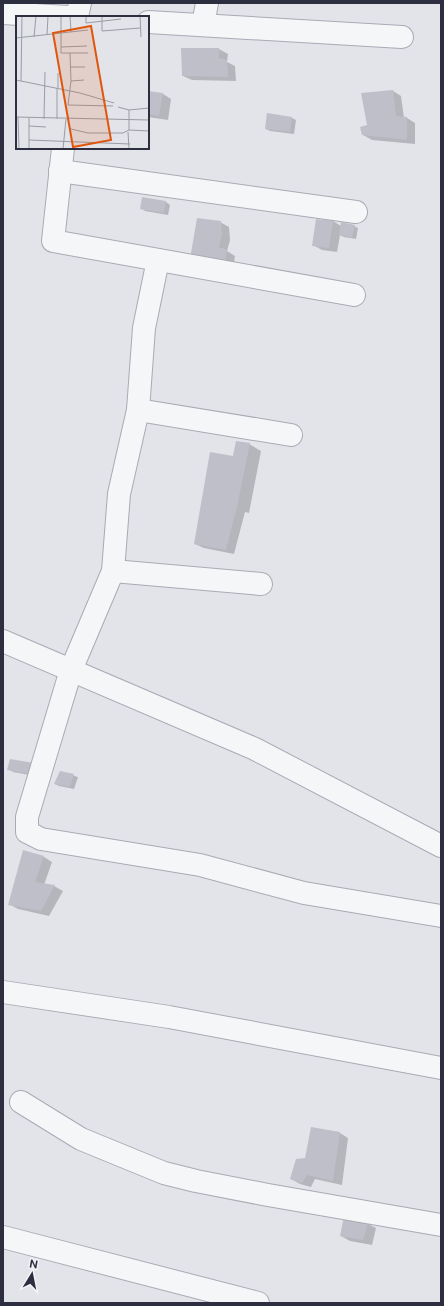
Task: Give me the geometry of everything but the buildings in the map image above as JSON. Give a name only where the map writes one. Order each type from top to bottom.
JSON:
[{"type":"street","points":[[77,16],[80,3]]},
{"type":"street","points":[[203,25],[206,3]]},
{"type":"street","points":[[3,13],[51,16]]},
{"type":"street","points":[[149,22],[402,37]]},
{"type":"street","points":[[63,149],[53,240],[354,295]]},
{"type":"street","points":[[60,171],[356,212]]},
{"type":"street","points":[[158,260],[144,328],[138,410],[119,494],[113,571],[71,670],[27,817],[27,832],[40,840],[200,865],[304,893],[441,916]]},
{"type":"street","points":[[138,410],[291,435]]},
{"type":"street","points":[[113,571],[261,584]]},
{"type":"street","points":[[3,641],[255,749],[441,846]]},
{"type":"street","points":[[3,992],[169,1017],[441,1068]]},
{"type":"street","points":[[21,1102],[81,1139],[164,1173],[246,1191],[441,1225]]},
{"type":"street","points":[[3,1237],[258,1303]]}]
